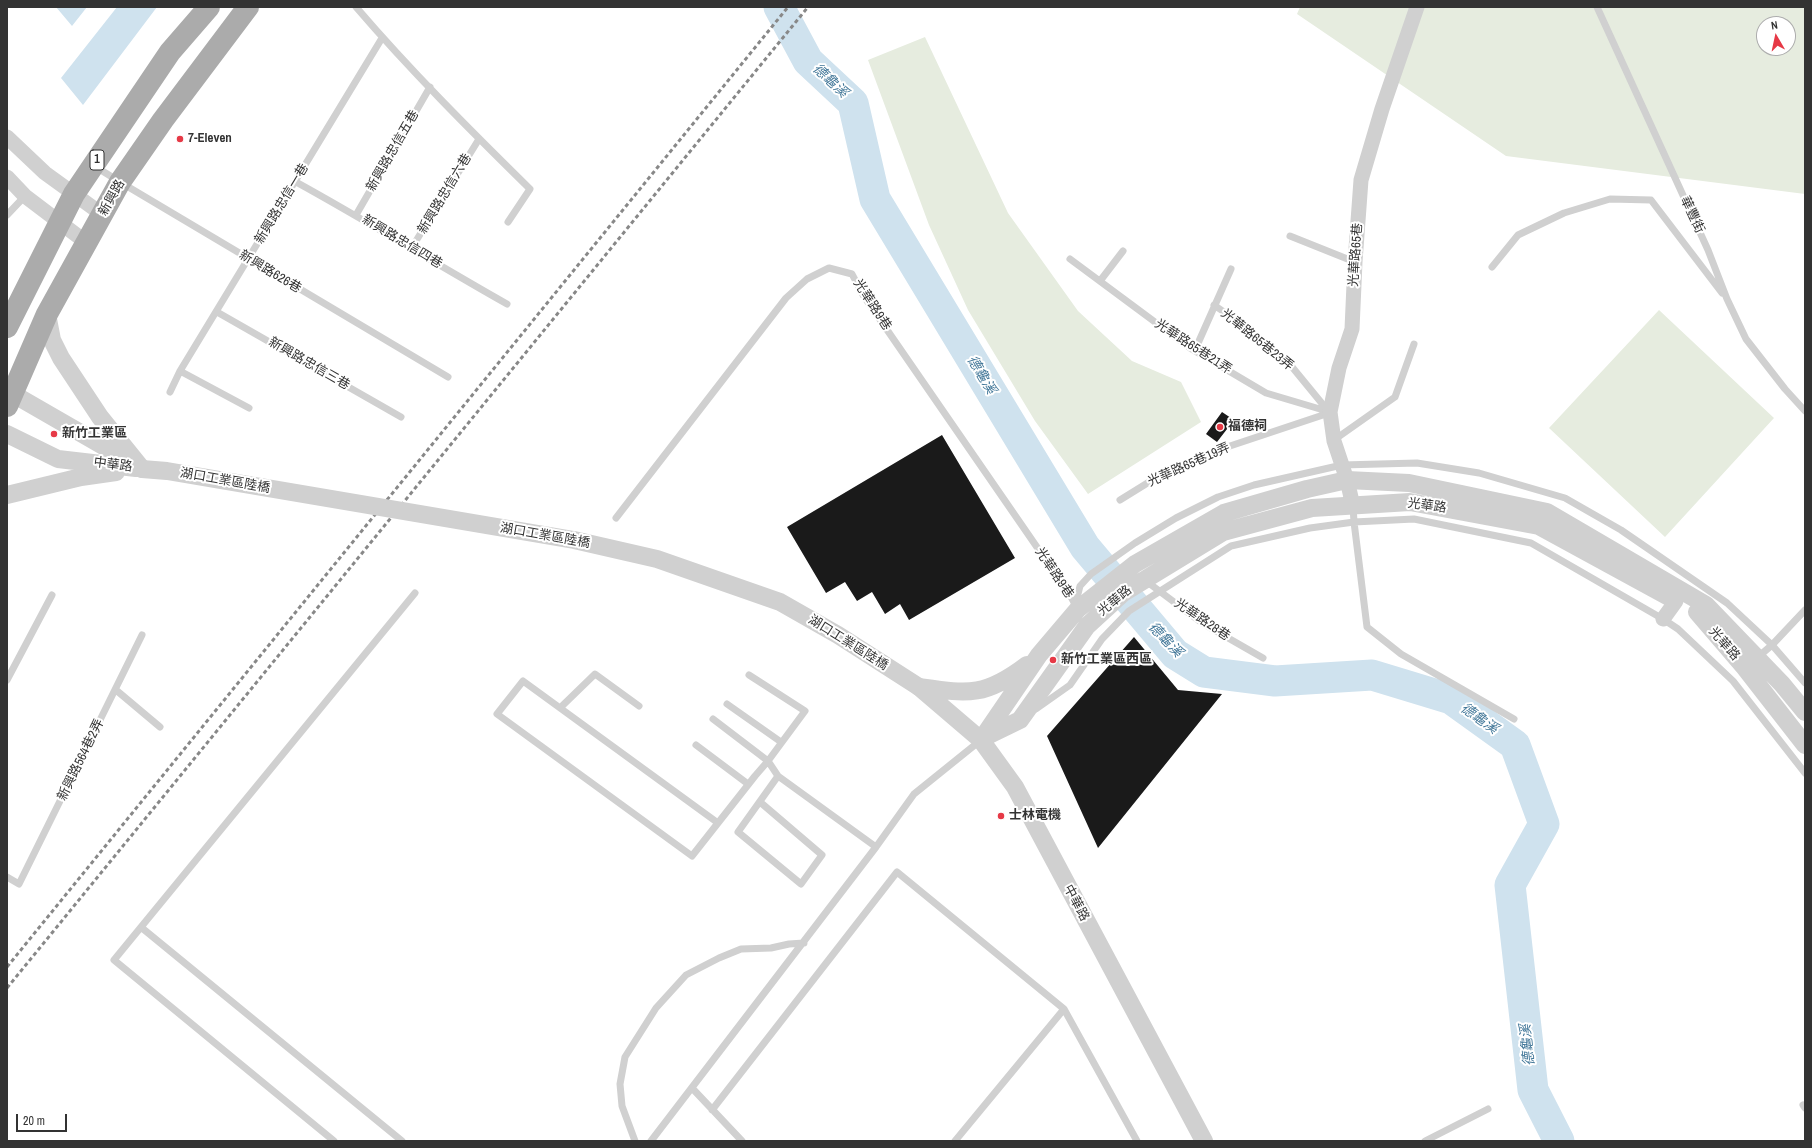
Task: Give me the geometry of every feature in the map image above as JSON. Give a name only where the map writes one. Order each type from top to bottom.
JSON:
[{"type":"main road","name":"1","points":[[7,327],[58,222],[74,194],[170,52],[209,7]]},
{"type":"main road","name":"新興路","points":[[9,398],[46,314],[103,215],[120,182],[163,120],[248,7]]},
{"type":"street","name":"光華路65巷","points":[[1353,514],[1344,473],[1334,440],[1330,412],[1339,368],[1352,329],[1361,180],[1382,109],[1417,7]]},
{"type":"street","points":[[7,138],[45,173],[103,215]]},
{"type":"street","points":[[7,177],[25,196],[87,243]]},
{"type":"street","points":[[46,314],[52,340],[61,358],[100,417],[142,469]]},
{"type":"street","name":"中華路","points":[[9,398],[142,469]]},
{"type":"street","name":"中華路","points":[[7,434],[58,459],[142,469]]},
{"type":"street","points":[[7,495],[81,477],[142,469]]},
{"type":"street","name":"湖口工業區陸橋","points":[[142,469],[168,471],[574,540],[657,559],[780,602],[838,635],[919,687]]},
{"type":"street","name":"光華路","points":[[981,740],[1020,720],[1087,626],[1117,599],[1138,577],[1224,513],[1307,489],[1344,473],[1409,482],[1547,512],[1706,605],[1743,671],[1782,684],[1805,712]]},
{"type":"street","name":"光華路","points":[[1138,577],[1223,532],[1312,508],[1353,514],[1410,502],[1539,526],[1698,613],[1743,671],[1805,745]]},
{"type":"street","name":"光華路","points":[[981,740],[1039,655],[1078,609],[1117,599]]},
{"type":"street","points":[[1663,619],[1676,601]]},
{"type":"street","points":[[919,687],[955,692],[978,691],[994,687],[1009,679],[1039,655]]},
{"type":"street","name":"中華路","points":[[919,687],[981,740],[1015,788],[1204,1141]]},
{"type":"lane","points":[[356,7],[382,38],[479,139],[530,189],[508,222]]},
{"type":"lane","name":"華豐街","points":[[1597,7],[1708,250],[1727,299],[1746,339],[1776,379],[1805,411]]},
{"type":"lane","name":"新興路忠信一巷","points":[[170,392],[180,371],[382,38]]},
{"type":"lane","name":"新興路忠信五巷","points":[[356,214],[430,87]]},
{"type":"lane","name":"新興路忠信六巷","points":[[411,249],[479,139]]},
{"type":"lane","name":"新興路626巷","points":[[94,165],[120,182],[448,377]]},
{"type":"lane","name":"新興路忠信四巷","points":[[296,182],[356,214],[411,249],[507,304]]},
{"type":"lane","points":[[7,215],[25,196]]},
{"type":"lane","points":[[1492,266],[1518,235],[1564,213],[1610,199],[1651,200],[1727,299]]},
{"type":"lane","points":[[1290,236],[1355,262]]},
{"type":"lane","points":[[1100,281],[1122,250]]},
{"type":"lane","name":"光華路65巷21弄","points":[[1070,259],[1195,350],[1266,393],[1330,412]]},
{"type":"lane","name":"光華路9巷","points":[[616,518],[786,298],[807,279],[828,268],[852,274],[863,295],[960,433],[1078,609]]},
{"type":"lane","points":[[1195,350],[1231,269]]},
{"type":"lane","name":"光華路65巷23弄","points":[[1214,305],[1251,331],[1288,362],[1330,412]]},
{"type":"lane","name":"新興路忠信三巷","points":[[216,312],[401,417]]},
{"type":"lane","points":[[1334,440],[1395,397],[1414,344]]},
{"type":"lane","points":[[180,371],[249,408]]},
{"type":"lane","name":"光華路65巷19弄","points":[[1120,500],[1162,474],[1212,452],[1330,412]]},
{"type":"lane","name":"光華路","points":[[1078,609],[1077,598],[1080,586],[1091,574],[1120,553],[1176,518],[1218,497],[1254,484],[1417,463],[1479,473],[1565,498],[1620,530],[1727,603],[1772,645],[1805,683]]},
{"type":"lane","points":[[1353,514],[1367,627],[1401,654],[1514,719]]},
{"type":"lane","name":"光華路","points":[[1117,599],[1158,593],[1231,546],[1310,528],[1353,514],[1414,519],[1531,543],[1663,619],[1743,671],[1805,773]]},
{"type":"lane","name":"光華路28巷","points":[[1138,577],[1158,593],[1202,623],[1263,658]]},
{"type":"lane","points":[[334,1141],[114,960],[142,928],[415,593]]},
{"type":"lane","points":[[7,680],[52,595]]},
{"type":"lane","points":[[1743,671],[1772,645],[1805,610]]},
{"type":"lane","name":"新興路564巷2弄","points":[[7,877],[19,884],[142,635]]},
{"type":"lane","points":[[561,707],[596,674],[639,706]]},
{"type":"lane","points":[[718,823],[561,707],[523,681],[497,714],[692,856],[718,823],[748,784],[768,761],[805,711],[749,675]]},
{"type":"lane","points":[[116,690],[160,727]]},
{"type":"lane","points":[[727,704],[781,742]]},
{"type":"lane","points":[[713,719],[768,761],[778,776],[876,847]]},
{"type":"lane","points":[[651,1141],[804,943],[914,794],[981,740]]},
{"type":"lane","points":[[696,745],[748,784]]},
{"type":"lane","points":[[760,802],[822,855],[801,884],[738,832],[778,776]]},
{"type":"lane","points":[[712,1110],[897,872],[1064,1009],[1137,1141]]},
{"type":"lane","points":[[142,928],[402,1141]]},
{"type":"lane","points":[[635,1141],[622,1106],[620,1084],[625,1057],[656,1008],[686,975],[719,958],[741,949],[771,948],[788,944],[804,943]]},
{"type":"lane","points":[[955,1141],[1064,1009]]},
{"type":"lane","points":[[692,1088],[742,1141]]},
{"type":"lane","points":[[1425,1141],[1488,1109]]},
{"type":"shaded area","points":[[1300,7],[1805,7],[1805,194],[1506,156],[1297,14]]},
{"type":"shaded area","points":[[925,37],[1008,213],[1078,311],[1132,361],[1181,382],[1201,422],[1088,494],[1035,421],[968,310],[929,225],[868,60]]},
{"type":"shaded area","points":[[1659,310],[1774,418],[1665,537],[1549,428]]},
{"type":"water","points":[[56,7],[87,7],[72,26]]},
{"type":"water","points":[[117,7],[157,7],[83,105],[61,78]]},
{"type":"building","name":"福德祠","points":[[1222,412],[1234,420],[1217,442],[1206,434]]},
{"type":"building","points":[[942,435],[1015,558],[909,620],[900,604],[885,614],[872,592],[857,601],[845,582],[826,593],[787,527]]},
{"type":"building","points":[[1134,637],[1178,690],[1222,694],[1098,848],[1047,736]]},
{"type":"waterway","name":"德龜溪","points":[[779,7],[808,61],[853,103],[875,199],[1085,547],[1175,654],[1204,672],[1275,681],[1372,675],[1451,699],[1515,745],[1544,824],[1510,885],[1533,1090],[1559,1141]]},
{"type":"railway","points":[[7,967],[788,7]]},
{"type":"railway","points":[[7,988],[808,7]]},
{"type":"place","name":"7-Eleven","points":[[180,139]]},
{"type":"place","name":"福德祠","points":[[1220,427]]},
{"type":"place","name":"新竹工業區","points":[[54,434]]},
{"type":"place","name":"新竹工業區西區","points":[[1053,660]]},
{"type":"place","name":"士林電機","points":[[1001,816]]}]
